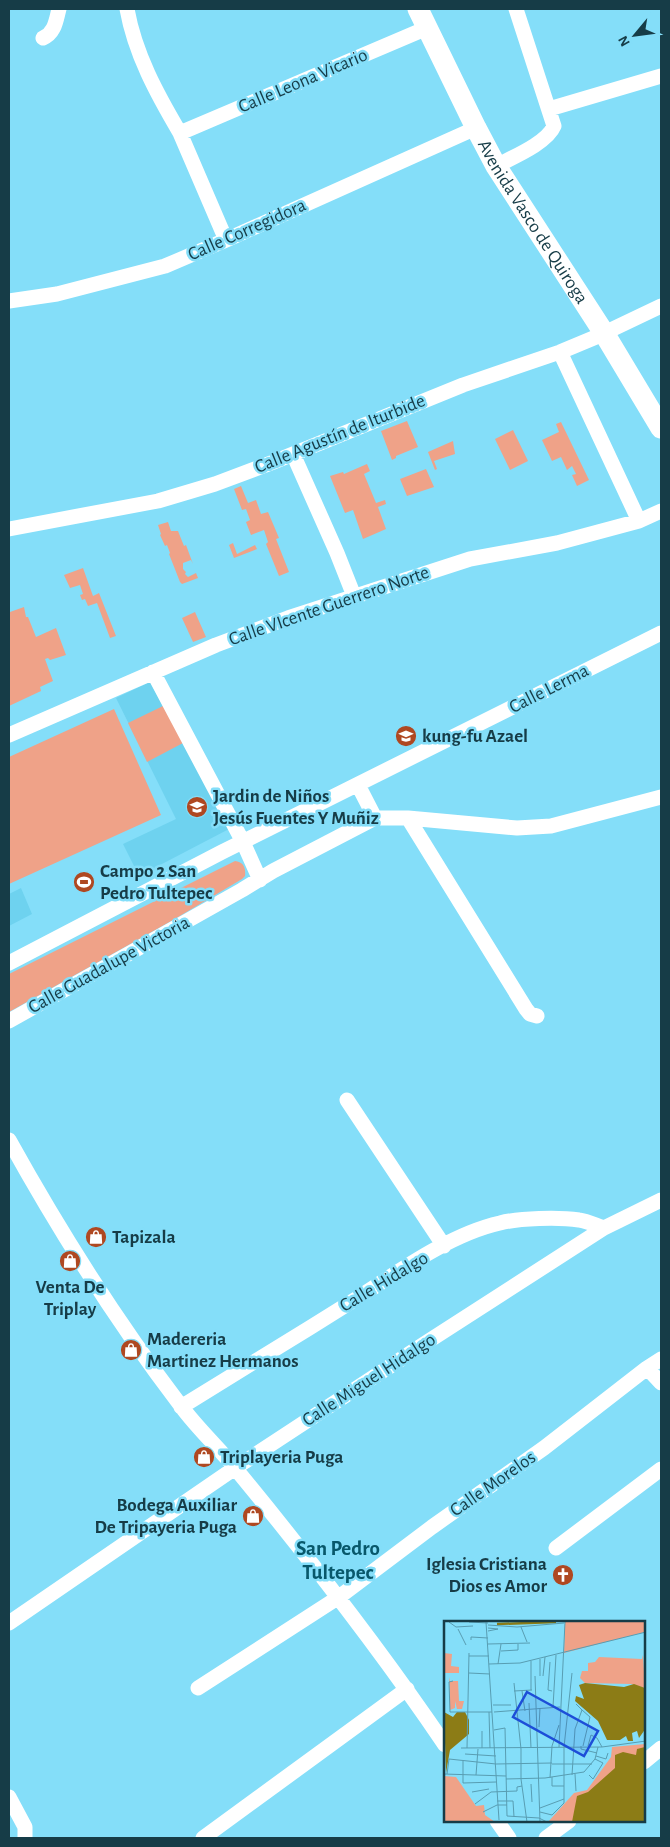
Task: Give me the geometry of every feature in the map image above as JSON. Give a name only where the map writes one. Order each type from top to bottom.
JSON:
[{"type":"street","points":[[44,38],[53,30],[59,9]]},
{"type":"street","points":[[127,9],[141,57],[155,91],[180,133],[226,240]]},
{"type":"street","name":"Avenida Vasco de Quiroga","points":[[418,9],[496,166],[604,333],[661,428]]},
{"type":"street","points":[[496,166],[545,138],[554,126],[516,9]]},
{"type":"street","name":"Calle Leona Vicario","points":[[180,133],[427,28]]},
{"type":"street","points":[[549,109],[661,76]]},
{"type":"street","name":"Calle Corregidora","points":[[9,301],[57,294],[165,266],[476,128]]},
{"type":"street","name":"Calle Agustín de Iturbide","points":[[9,529],[158,501],[216,484],[500,370],[560,352],[661,306]]},
{"type":"street","points":[[560,352],[639,521]]},
{"type":"street","points":[[293,454],[354,596]]},
{"type":"street","name":"Calle VIcente Guerrero Norte","points":[[9,735],[216,645],[354,596],[470,560],[557,543],[639,521],[661,511]]},
{"type":"street","name":"Calle Lerma","points":[[9,963],[242,842],[661,634]]},
{"type":"street","points":[[153,672],[260,880]]},
{"type":"street","points":[[358,785],[375,818]]},
{"type":"street","name":"Calle Guadalupe Victoria","points":[[9,1021],[260,880],[375,818],[408,818],[517,828],[552,826],[661,797]]},
{"type":"street","points":[[408,818],[526,1009],[530,1014],[537,1016]]},
{"type":"street","points":[[347,1100],[444,1246]]},
{"type":"street","points":[[9,1140],[15,1164],[98,1290],[181,1407],[234,1468],[339,1598],[407,1689],[444,1744]]},
{"type":"street","name":"Calle Miguel Hidalgo","points":[[9,1623],[234,1468],[604,1228],[661,1200]]},
{"type":"street","name":"Calle Hidalgo","points":[[181,1407],[444,1246],[480,1229],[519,1220],[581,1220],[604,1228]]},
{"type":"street","name":"Calle Morelos","points":[[198,1688],[339,1598],[432,1527],[544,1448],[661,1359]]},
{"type":"street","points":[[647,1368],[661,1383]]},
{"type":"street","points":[[556,1548],[661,1469]]},
{"type":"street","points":[[203,1838],[407,1689]]},
{"type":"street","points":[[645,1761],[661,1748]]},
{"type":"street","points":[[9,1798],[25,1827],[25,1838]]},
{"type":"street","points":[[497,1822],[509,1838]]},
{"type":"street","points":[[546,1838],[568,1822]]},
{"type":"shaded area","points":[[407,421],[418,447],[396,456],[392,460],[381,431]]},
{"type":"shaded area","points":[[561,422],[589,480],[577,486],[572,475],[576,474],[572,466],[567,470],[561,457],[552,461],[542,440],[559,432],[556,424]]},
{"type":"shaded area","points":[[513,430],[528,461],[510,470],[495,439]]},
{"type":"shaded area","points":[[453,441],[455,454],[434,461],[437,469],[435,470],[428,452]]},
{"type":"shaded area","points":[[367,464],[370,471],[364,474],[376,503],[385,500],[386,504],[378,507],[386,529],[363,539],[353,510],[345,513],[330,476],[343,472],[344,474]]},
{"type":"shaded area","points":[[426,469],[434,487],[407,496],[400,479]]},
{"type":"shaded area","points":[[241,486],[248,503],[256,500],[261,514],[268,512],[279,538],[276,539],[289,572],[279,576],[266,544],[268,542],[264,530],[251,535],[246,522],[250,520],[246,509],[242,510],[234,489]]},
{"type":"shaded area","points":[[168,522],[171,531],[178,531],[193,564],[191,560],[183,563],[185,574],[188,577],[196,573],[198,578],[182,584],[167,545],[165,546],[160,535],[158,525]]},
{"type":"shaded area","points":[[233,543],[237,554],[255,545],[257,549],[234,558],[229,545]]},
{"type":"shaded area","points":[[83,568],[93,596],[99,593],[116,636],[110,638],[97,603],[88,606],[85,599],[82,600],[80,595],[83,594],[80,585],[70,588],[64,575]]},
{"type":"shaded area","points":[[24,607],[26,617],[28,617],[36,637],[56,628],[66,655],[50,660],[48,658],[45,659],[53,681],[40,687],[41,691],[9,706],[9,610],[10,612]]},
{"type":"shaded area","points":[[195,612],[206,637],[193,642],[182,618]]},
{"type":"shaded area","name":"Jardin de Niños Jesús Fuentes Y Muñiz","points":[[150,682],[229,829],[139,876],[123,844],[176,819],[116,698]]},
{"type":"shaded area","points":[[163,706],[183,743],[147,762],[128,723]]},
{"type":"shaded area","points":[[114,709],[161,815],[9,884],[9,757]]},
{"type":"shaded area","points":[[235,861],[242,864],[245,870],[245,876],[242,879],[9,1012],[9,974]]},
{"type":"shaded area","points":[[21,888],[32,914],[9,926],[9,894]]},
{"type":"place","name":"kung-fu Azael","points":[[406,736]]},
{"type":"place","name":"Jardin de Niños Jesús Fuentes Y Muñiz","points":[[197,807]]},
{"type":"place","name":"Campo 2 San Pedro Tultepec","points":[[84,882]]},
{"type":"place","name":"Tapizala","points":[[96,1237]]},
{"type":"place","name":"Venta De Triplay","points":[[70,1261]]},
{"type":"place","name":"Madereria Martinez Hermanos","points":[[131,1350]]},
{"type":"place","name":"Triplayeria Puga","points":[[204,1457]]},
{"type":"place","name":"Bodega Auxiliar De Tripayeria Puga","points":[[253,1516]]},
{"type":"place","name":"Iglesia Cristiana Dios es Amor","points":[[563,1575]]},
{"type":"district","name":"San Pedro Tultepec","points":[[338,1560]]}]
